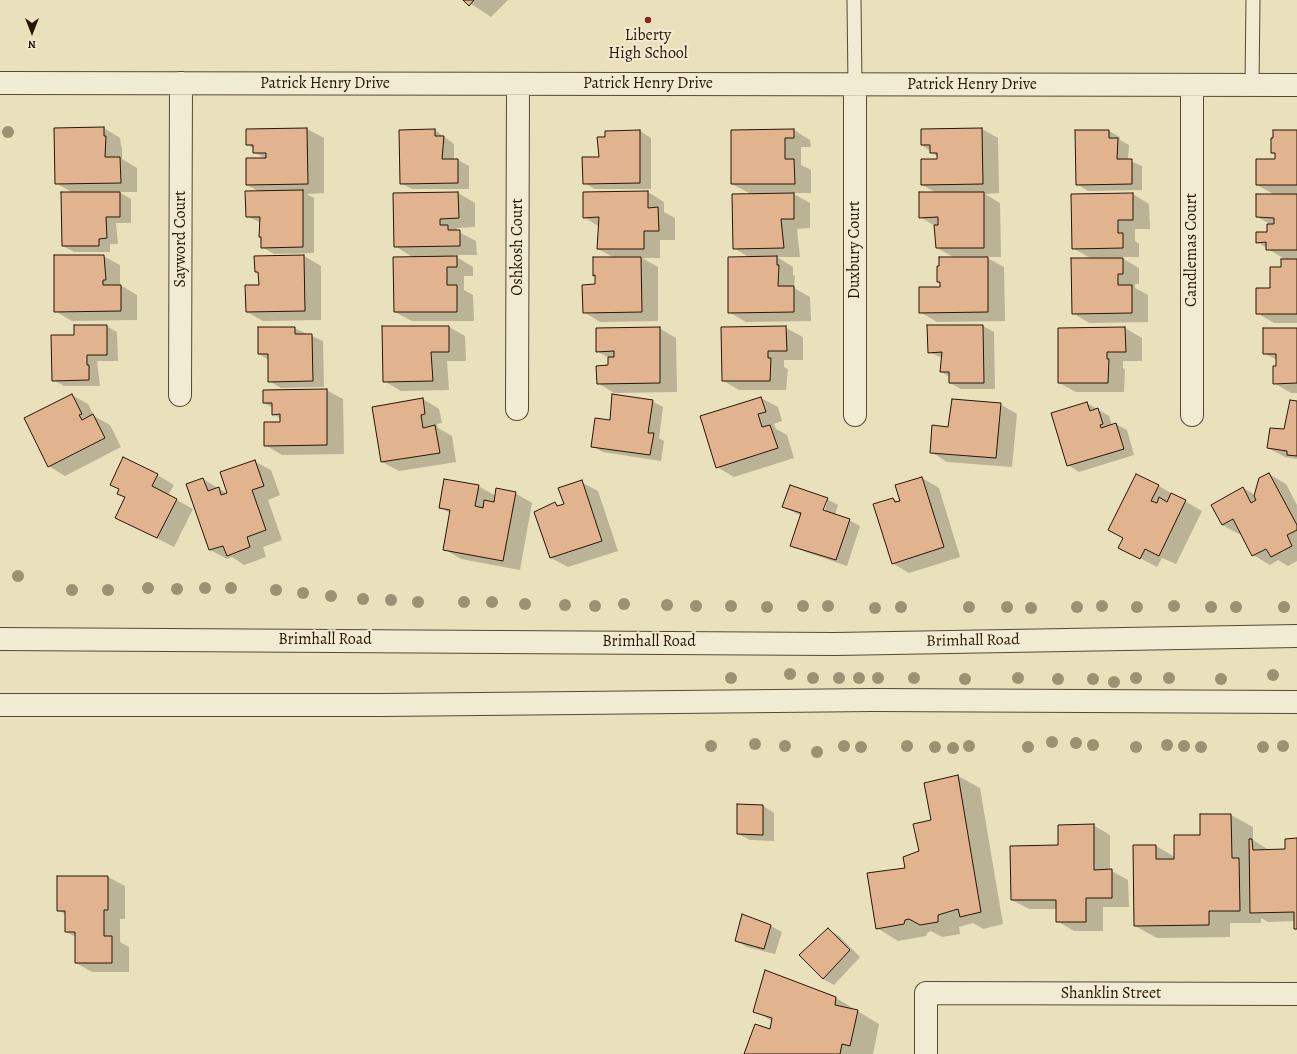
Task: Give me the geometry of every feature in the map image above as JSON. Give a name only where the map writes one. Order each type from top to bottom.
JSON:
[{"type":"street","name":"Patrick Henry Drive","points":[[0,83],[1297,85]]},
{"type":"street","name":"Sayword Court","points":[[180,395],[181,83]]},
{"type":"street","name":"Oshkosh Court","points":[[518,84],[518,409]]},
{"type":"street","name":"Duxbury Court","points":[[854,415],[855,85]]},
{"type":"street","name":"Candlemas Court","points":[[1192,85],[1192,415]]},
{"type":"street","name":"Brimhall Road","points":[[0,639],[835,644],[1297,636]]},
{"type":"street","points":[[0,705],[382,705],[872,700],[1297,702]]},
{"type":"street","name":"Shanklin Street","points":[[926,1054],[926,993],[1297,994]]},
{"type":"lane","points":[[854,0],[855,85]]},
{"type":"lane","points":[[1252,85],[1253,0]]},
{"type":"building","points":[[463,0],[474,0],[469,6]]},
{"type":"building","points":[[104,127],[104,136],[106,136],[105,157],[120,157],[121,183],[55,184],[54,128]]},
{"type":"building","points":[[307,128],[308,184],[246,185],[246,158],[266,158],[266,153],[253,153],[253,145],[246,145],[246,129]]},
{"type":"building","points":[[982,128],[983,184],[921,185],[921,159],[937,159],[937,153],[930,153],[930,145],[921,145],[921,129]]},
{"type":"building","points":[[435,129],[435,136],[444,136],[442,159],[458,159],[458,183],[400,184],[399,130]]},
{"type":"building","points":[[794,129],[794,138],[785,138],[785,159],[794,159],[795,184],[731,184],[731,130]]},
{"type":"building","points":[[640,130],[640,183],[583,184],[582,157],[599,157],[597,137],[605,137],[605,131]]},
{"type":"building","points":[[1075,130],[1109,130],[1109,138],[1118,138],[1117,159],[1132,159],[1132,184],[1076,185]]},
{"type":"building","points":[[1273,130],[1297,130],[1297,185],[1256,185],[1256,159],[1275,159],[1275,153],[1271,153],[1271,138],[1273,138]]},
{"type":"building","points":[[303,190],[303,247],[261,248],[261,237],[259,237],[260,217],[246,217],[245,191]]},
{"type":"building","points":[[648,191],[648,208],[658,207],[659,231],[644,231],[644,249],[597,249],[599,217],[583,218],[583,192]]},
{"type":"building","points":[[61,192],[120,192],[120,217],[106,217],[107,238],[99,239],[99,246],[62,246]]},
{"type":"building","points":[[458,192],[459,218],[440,219],[440,225],[448,225],[448,230],[460,230],[460,246],[394,247],[393,193]]},
{"type":"building","points":[[919,192],[984,192],[984,248],[936,248],[934,225],[938,225],[938,217],[919,218]]},
{"type":"building","points":[[794,193],[794,219],[781,219],[784,248],[733,249],[732,194]]},
{"type":"building","points":[[1133,193],[1133,220],[1118,220],[1118,233],[1123,233],[1123,248],[1072,249],[1071,194]]},
{"type":"building","points":[[1256,194],[1297,194],[1297,250],[1266,250],[1266,242],[1256,243],[1256,232],[1267,232],[1267,224],[1274,224],[1274,218],[1256,217]]},
{"type":"building","points":[[54,255],[104,255],[106,280],[103,280],[103,285],[121,285],[121,311],[54,312]]},
{"type":"building","points":[[304,255],[305,311],[246,312],[245,285],[259,285],[258,272],[255,272],[254,256]]},
{"type":"building","points":[[457,256],[457,267],[447,267],[447,285],[457,285],[457,312],[394,312],[393,257]]},
{"type":"building","points":[[777,256],[777,265],[779,265],[778,286],[794,286],[794,312],[728,313],[728,257]]},
{"type":"building","points":[[593,257],[641,257],[642,312],[583,313],[582,285],[595,284],[595,275],[593,276]]},
{"type":"building","points":[[939,257],[988,257],[988,312],[919,313],[919,287],[940,287],[940,282],[937,282],[937,266],[939,266]]},
{"type":"building","points":[[1071,258],[1123,258],[1123,274],[1118,274],[1118,285],[1132,285],[1132,313],[1072,314]]},
{"type":"building","points":[[1281,259],[1297,259],[1297,314],[1256,314],[1256,288],[1270,288],[1270,267],[1281,267]]},
{"type":"building","points":[[74,325],[107,325],[107,355],[87,355],[89,380],[52,381],[51,335],[74,335]]},
{"type":"building","points":[[927,325],[983,325],[984,383],[949,383],[949,372],[940,372],[942,352],[928,353]]},
{"type":"building","points":[[382,326],[449,326],[449,352],[431,352],[433,381],[383,382]]},
{"type":"building","points":[[786,326],[787,351],[768,351],[768,358],[771,358],[770,381],[722,381],[721,327]]},
{"type":"building","points":[[258,327],[295,327],[295,334],[312,334],[313,381],[268,382],[268,354],[258,354]]},
{"type":"building","points":[[660,327],[660,383],[597,384],[596,366],[608,365],[608,357],[614,357],[614,351],[596,352],[596,328]]},
{"type":"building","points":[[1125,327],[1126,352],[1107,352],[1107,359],[1109,359],[1108,383],[1058,383],[1058,328]]},
{"type":"building","points":[[1263,328],[1297,328],[1297,383],[1273,384],[1273,366],[1276,366],[1276,354],[1263,354]]},
{"type":"building","points":[[327,389],[327,445],[264,446],[264,422],[280,422],[280,414],[272,415],[272,403],[263,403],[263,390]]},
{"type":"building","points":[[72,394],[82,414],[79,415],[82,420],[93,414],[105,438],[48,467],[24,418]]},
{"type":"building","points":[[612,394],[653,400],[648,433],[654,433],[650,455],[591,447],[595,418],[610,420]]},
{"type":"building","points":[[761,397],[766,412],[758,414],[762,427],[770,425],[778,448],[716,468],[700,416]]},
{"type":"building","points":[[423,398],[425,414],[421,415],[423,428],[435,425],[440,453],[381,462],[372,407]]},
{"type":"building","points":[[952,399],[1001,403],[996,458],[930,453],[932,425],[948,427]]},
{"type":"building","points":[[1290,400],[1297,401],[1297,456],[1287,455],[1287,451],[1267,448],[1270,428],[1284,429]]},
{"type":"building","points":[[1087,402],[1090,411],[1098,408],[1103,424],[1100,425],[1101,428],[1116,423],[1124,449],[1067,466],[1051,413]]},
{"type":"building","points":[[123,457],[158,474],[152,486],[177,499],[157,538],[115,518],[125,497],[117,494],[119,489],[110,485]]},
{"type":"building","points":[[255,460],[264,486],[252,490],[266,530],[247,537],[250,547],[227,556],[223,546],[209,550],[186,484],[203,478],[208,491],[219,487],[221,495],[227,493],[220,472]]},
{"type":"building","points":[[1269,473],[1297,525],[1297,530],[1287,535],[1292,546],[1271,557],[1266,549],[1252,556],[1233,519],[1222,525],[1211,505],[1243,487],[1251,503],[1256,500],[1254,496],[1259,478]]},
{"type":"building","points":[[1136,474],[1159,485],[1151,501],[1157,503],[1159,497],[1167,502],[1171,493],[1186,500],[1159,556],[1145,549],[1140,559],[1118,548],[1123,538],[1108,530]]},
{"type":"building","points":[[922,477],[944,547],[892,564],[873,504],[893,498],[895,502],[900,501],[895,485]]},
{"type":"building","points":[[444,479],[479,485],[475,506],[483,508],[484,500],[494,502],[496,488],[516,492],[503,561],[443,550],[450,510],[439,508]]},
{"type":"building","points":[[582,480],[602,541],[550,558],[534,512],[555,502],[557,506],[564,504],[558,488]]},
{"type":"building","points":[[790,485],[828,498],[823,510],[850,519],[836,560],[790,546],[801,513],[782,507]]},
{"type":"building","points":[[958,775],[981,912],[960,917],[958,909],[938,915],[938,922],[920,925],[909,919],[905,920],[904,924],[876,929],[867,873],[905,868],[903,857],[919,851],[913,824],[931,820],[924,783]]},
{"type":"building","points":[[737,804],[763,805],[763,835],[737,834]]},
{"type":"building","points":[[1200,814],[1231,814],[1232,858],[1239,858],[1240,911],[1209,911],[1209,925],[1134,926],[1133,845],[1156,845],[1156,859],[1174,859],[1174,835],[1200,835]]},
{"type":"building","points":[[1094,824],[1094,870],[1112,869],[1112,898],[1086,898],[1086,922],[1056,922],[1056,900],[1011,900],[1010,846],[1058,845],[1058,825]]},
{"type":"building","points":[[1297,838],[1297,929],[1294,929],[1294,912],[1250,913],[1249,839],[1252,839],[1253,850],[1285,849],[1285,839]]},
{"type":"building","points":[[57,876],[108,876],[108,910],[104,910],[104,936],[112,936],[112,963],[75,963],[75,932],[65,932],[65,911],[57,911]]},
{"type":"building","points":[[742,914],[771,925],[764,949],[735,941]]},
{"type":"building","points":[[828,928],[850,950],[823,979],[799,955]]},
{"type":"building","points":[[765,970],[836,997],[835,1005],[858,1010],[850,1046],[842,1044],[840,1054],[744,1054],[755,1024],[770,1029],[772,1018],[753,1012]]},
{"type":"place","name":"Liberty High School","points":[[648,20]]}]
